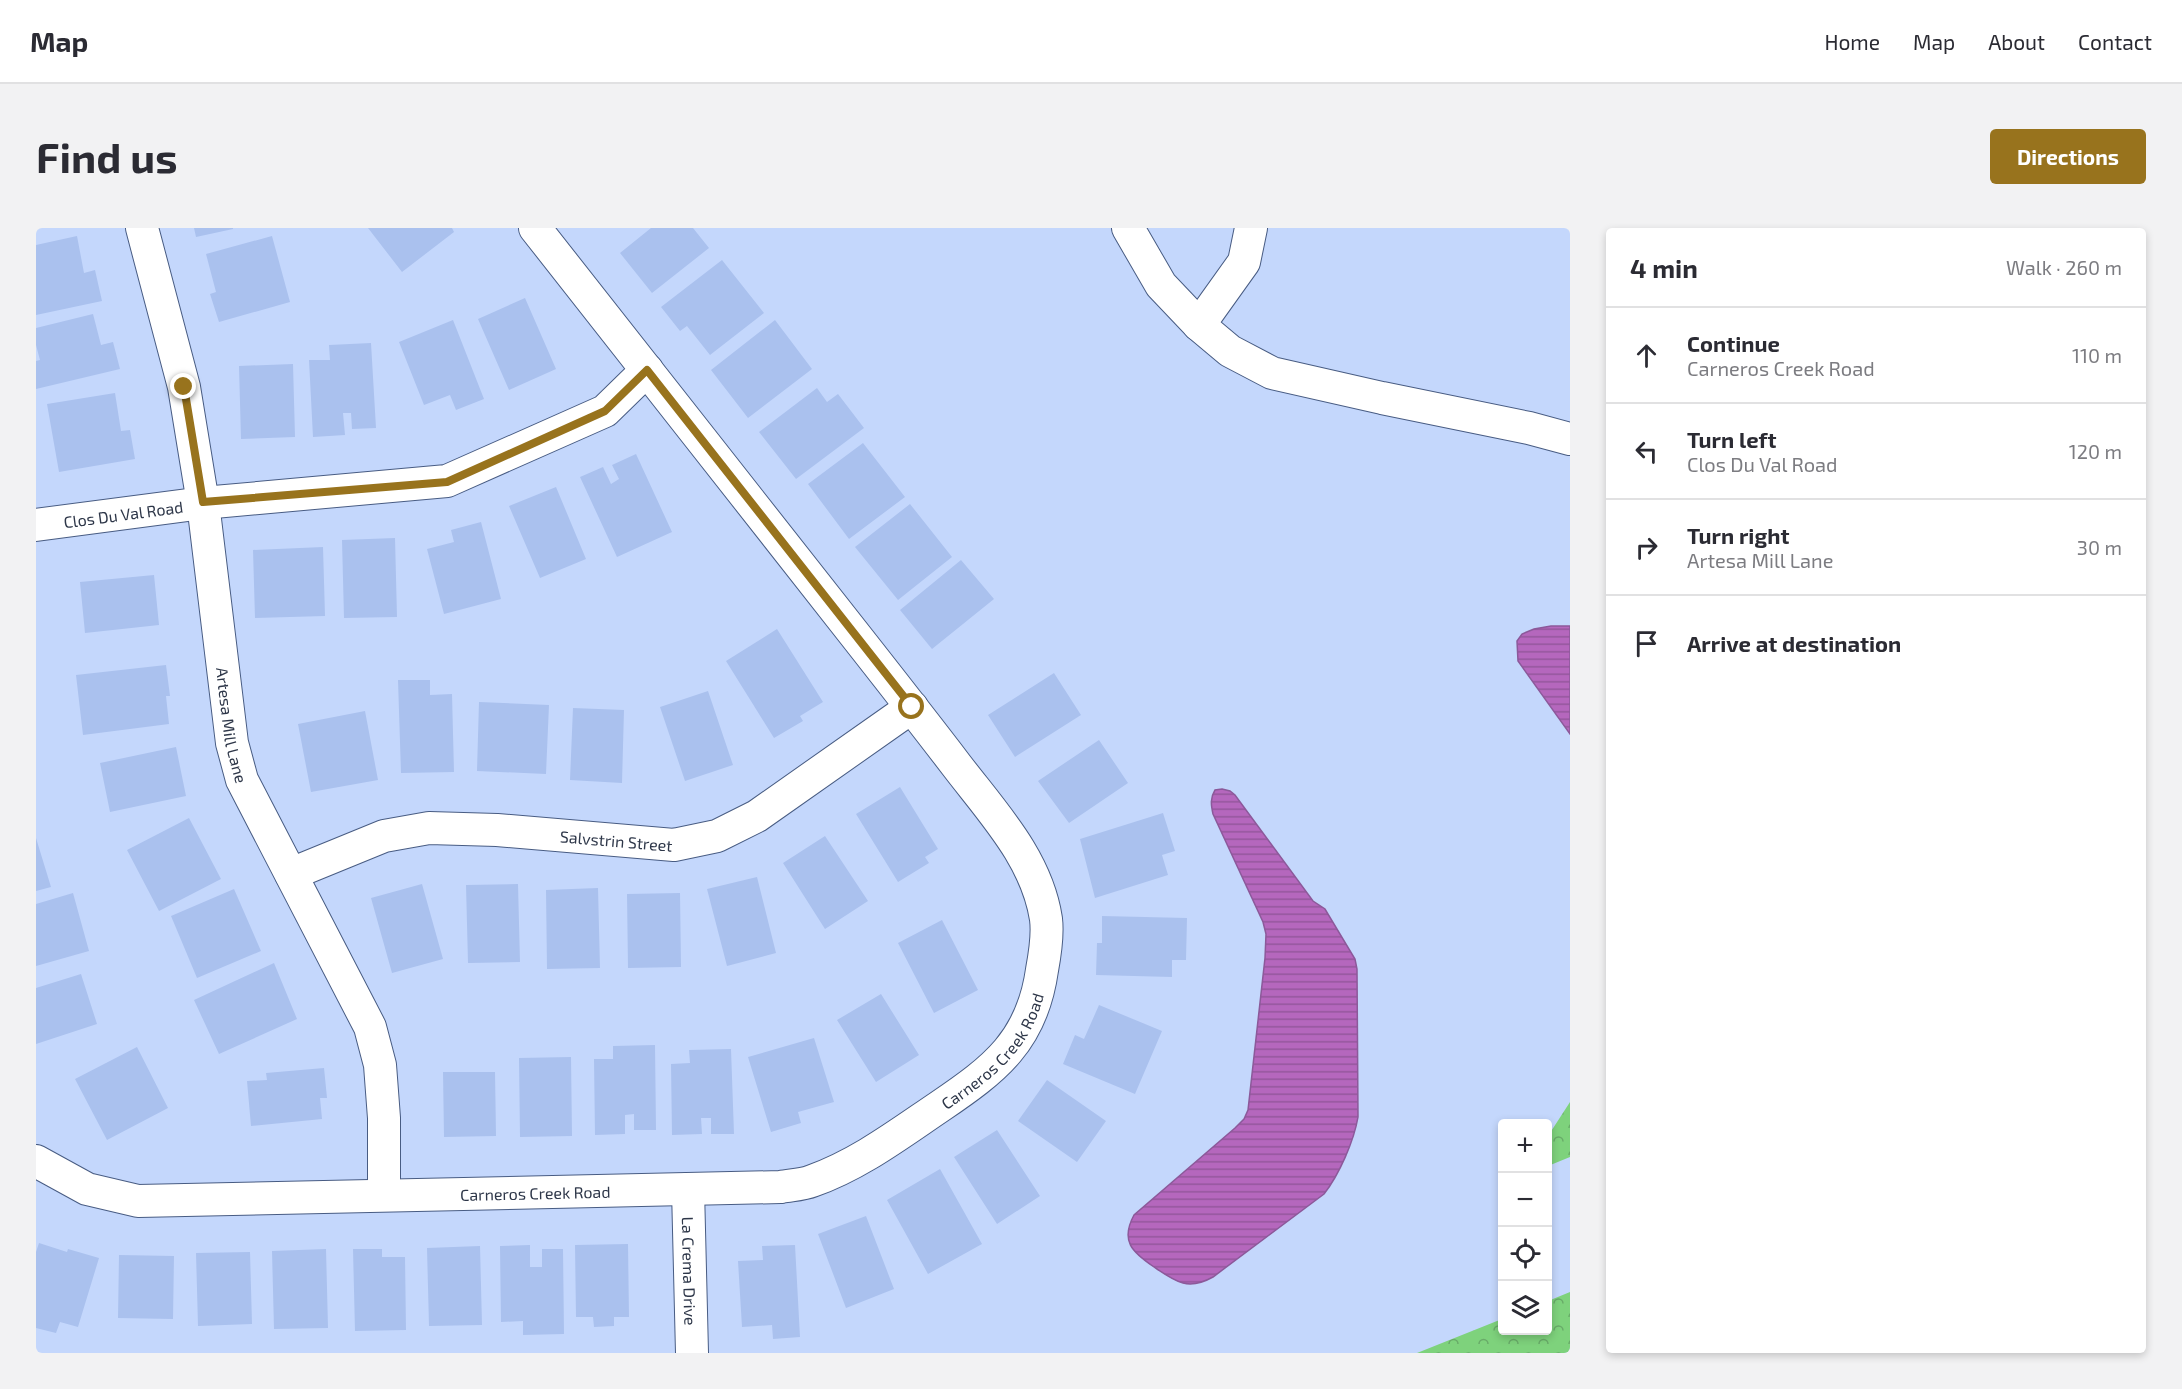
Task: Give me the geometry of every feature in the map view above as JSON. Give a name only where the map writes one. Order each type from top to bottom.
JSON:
[{"type":"street","name":"Artesa Mill Lane","points":[[142,228],[184,387],[203,502],[232,743],[242,780],[370,1027],[380,1065],[384,1118],[384,1195]]},
{"type":"street","name":"Carneros Creek Road","points":[[36,1161],[87,1189],[138,1201],[688,1189],[781,1186],[810,1182],[838,1170],[879,1147],[978,1080],[1002,1059],[1018,1038],[1033,1011],[1040,983],[1047,922],[1040,891],[1031,869],[1013,839],[535,228]]},
{"type":"street","points":[[1128,228],[1161,285],[1199,325],[1230,351],[1272,373],[1529,428],[1570,439]]},
{"type":"street","points":[[1199,325],[1244,262],[1251,228]]},
{"type":"street","name":"Clos Du Val Road","points":[[36,525],[203,502],[447,482],[605,411],[647,370]]},
{"type":"street","name":"Salvstrin Street","points":[[291,874],[384,836],[429,828],[497,830],[674,845],[717,836],[757,816],[912,707]]},
{"type":"street","name":"La Crema Drive","points":[[688,1189],[692,1353]]},
{"type":"green space","points":[[1570,1102],[1570,1157],[1552,1164],[1552,1130]]},
{"type":"green space","points":[[1570,1292],[1570,1353],[1417,1353],[1498,1321],[1498,1335],[1552,1335],[1552,1299]]},
{"type":"shaded area","points":[[1551,626],[1570,626],[1570,734],[1518,661],[1517,641],[1522,634]]},
{"type":"shaded area","points":[[1222,789],[1235,795],[1313,901],[1325,909],[1355,959],[1357,969],[1358,1117],[1345,1157],[1324,1194],[1213,1277],[1189,1284],[1169,1277],[1134,1251],[1128,1239],[1128,1232],[1134,1215],[1235,1128],[1244,1119],[1248,1110],[1266,934],[1263,922],[1213,814],[1212,796],[1215,790]]},
{"type":"building","points":[[194,228],[233,228],[233,229],[196,237]]},
{"type":"building","points":[[368,228],[452,228],[454,232],[402,272]]},
{"type":"building","points":[[651,228],[693,228],[709,248],[652,293],[620,253]]},
{"type":"building","points":[[77,236],[84,273],[95,270],[102,301],[36,315],[36,245]]},
{"type":"building","points":[[272,236],[290,302],[219,322],[210,294],[216,292],[206,254]]},
{"type":"building","points":[[722,260],[764,313],[710,355],[687,326],[680,331],[661,307]]},
{"type":"building","points":[[525,298],[556,369],[509,390],[478,319]]},
{"type":"building","points":[[93,314],[101,345],[113,342],[120,369],[36,389],[36,361],[40,360],[36,345],[36,328]]},
{"type":"building","points":[[453,320],[484,399],[456,410],[450,395],[424,405],[399,342]]},
{"type":"building","points":[[775,320],[812,369],[748,418],[711,370]]},
{"type":"building","points":[[371,343],[376,428],[352,429],[351,413],[343,413],[345,435],[313,437],[309,360],[330,360],[329,345]]},
{"type":"building","points":[[293,364],[295,437],[241,439],[239,366]]},
{"type":"building","points":[[817,388],[827,402],[838,394],[864,428],[796,479],[759,432]]},
{"type":"building","points":[[115,393],[121,431],[130,430],[135,459],[59,472],[47,404]]},
{"type":"building","points":[[863,443],[905,497],[849,539],[808,484]]},
{"type":"building","points":[[636,454],[672,532],[617,557],[580,477],[603,467],[611,484],[619,479],[612,465]]},
{"type":"building","points":[[556,487],[586,559],[540,578],[509,506]]},
{"type":"building","points":[[910,504],[952,557],[898,600],[855,547]]},
{"type":"building","points":[[481,522],[501,599],[444,614],[427,549],[454,542],[451,530]]},
{"type":"building","points":[[395,538],[397,617],[344,618],[342,540]]},
{"type":"building","points":[[323,547],[325,616],[255,618],[253,550]]},
{"type":"building","points":[[961,560],[994,599],[932,649],[900,610]]},
{"type":"building","points":[[154,575],[159,625],[85,633],[80,582]]},
{"type":"building","points":[[777,629],[823,702],[800,716],[803,721],[774,738],[726,661]]},
{"type":"building","points":[[166,665],[170,696],[166,696],[169,724],[83,735],[76,675]]},
{"type":"building","points":[[1054,673],[1081,715],[1015,757],[988,715]]},
{"type":"building","points":[[398,680],[430,680],[430,695],[452,694],[454,772],[401,773]]},
{"type":"building","points":[[708,691],[733,765],[685,781],[660,707]]},
{"type":"building","points":[[479,702],[549,705],[546,774],[477,771]]},
{"type":"building","points":[[573,708],[624,710],[622,783],[570,780]]},
{"type":"building","points":[[365,711],[378,780],[311,792],[298,724]]},
{"type":"building","points":[[1099,740],[1128,783],[1069,823],[1038,781]]},
{"type":"building","points":[[176,747],[186,796],[110,812],[100,763]]},
{"type":"building","points":[[900,787],[938,849],[925,857],[929,863],[898,882],[856,814]]},
{"type":"building","points":[[1163,813],[1175,851],[1162,855],[1168,875],[1095,898],[1080,839]]},
{"type":"building","points":[[189,818],[221,879],[159,911],[127,850]]},
{"type":"building","points":[[825,836],[868,901],[825,929],[783,863]]},
{"type":"building","points":[[36,838],[51,887],[36,891]]},
{"type":"building","points":[[757,877],[776,953],[727,966],[707,889]]},
{"type":"building","points":[[422,884],[443,959],[392,973],[371,898]]},
{"type":"building","points":[[518,884],[520,962],[468,963],[466,885]]},
{"type":"building","points":[[598,888],[600,968],[547,969],[546,890]]},
{"type":"building","points":[[234,889],[261,951],[197,978],[171,916]]},
{"type":"building","points":[[73,893],[89,951],[36,966],[36,904]]},
{"type":"building","points":[[680,893],[681,967],[628,968],[627,894]]},
{"type":"building","points":[[1102,916],[1187,918],[1186,960],[1172,960],[1172,977],[1096,975],[1097,943],[1102,943]]},
{"type":"building","points":[[942,920],[978,990],[934,1013],[898,943]]},
{"type":"building","points":[[274,963],[297,1019],[219,1054],[194,1000]]},
{"type":"building","points":[[81,974],[97,1024],[36,1044],[36,988]]},
{"type":"building","points":[[881,994],[919,1055],[876,1082],[837,1020]]},
{"type":"building","points":[[1099,1005],[1162,1031],[1135,1094],[1063,1064],[1075,1035],[1084,1039]]},
{"type":"building","points":[[814,1038],[834,1102],[798,1112],[801,1123],[771,1132],[748,1057]]},
{"type":"building","points":[[655,1045],[656,1130],[634,1130],[634,1114],[625,1115],[625,1134],[595,1135],[594,1059],[613,1059],[613,1046]]},
{"type":"building","points":[[137,1047],[168,1108],[107,1140],[75,1079]]},
{"type":"building","points":[[731,1049],[734,1134],[711,1134],[711,1118],[701,1118],[702,1134],[672,1135],[671,1064],[690,1063],[689,1050]]},
{"type":"building","points":[[571,1057],[572,1136],[520,1137],[519,1058]]},
{"type":"building","points":[[324,1068],[327,1098],[320,1098],[322,1119],[251,1126],[247,1081],[267,1080],[266,1073]]},
{"type":"building","points":[[443,1072],[495,1072],[496,1136],[444,1137]]},
{"type":"building","points":[[1047,1080],[1106,1121],[1077,1162],[1018,1121]]},
{"type":"building","points":[[997,1130],[1040,1196],[997,1224],[954,1157]]},
{"type":"building","points":[[940,1169],[982,1244],[928,1274],[887,1200]]},
{"type":"building","points":[[866,1216],[894,1289],[846,1308],[818,1234]]},
{"type":"building","points":[[39,1243],[67,1252],[68,1249],[99,1258],[78,1327],[60,1322],[56,1333],[36,1328],[36,1252]]},
{"type":"building","points":[[628,1244],[629,1317],[614,1317],[614,1326],[594,1327],[593,1317],[576,1317],[575,1245]]},
{"type":"building","points":[[530,1245],[530,1267],[542,1267],[542,1249],[563,1249],[564,1334],[523,1335],[523,1321],[501,1322],[500,1246]]},
{"type":"building","points":[[795,1245],[800,1337],[773,1339],[772,1325],[742,1327],[738,1261],[763,1260],[762,1246]]},
{"type":"building","points":[[480,1246],[482,1325],[429,1326],[427,1248]]},
{"type":"building","points":[[326,1249],[328,1328],[274,1329],[272,1251]]},
{"type":"building","points":[[353,1249],[382,1249],[382,1257],[405,1257],[406,1330],[355,1331]]},
{"type":"building","points":[[250,1252],[252,1324],[198,1326],[196,1253]]},
{"type":"building","points":[[119,1255],[174,1256],[173,1319],[118,1318]]},
{"type":"route","points":[[184,387],[203,502],[447,482],[605,411],[647,370],[912,707]]}]
